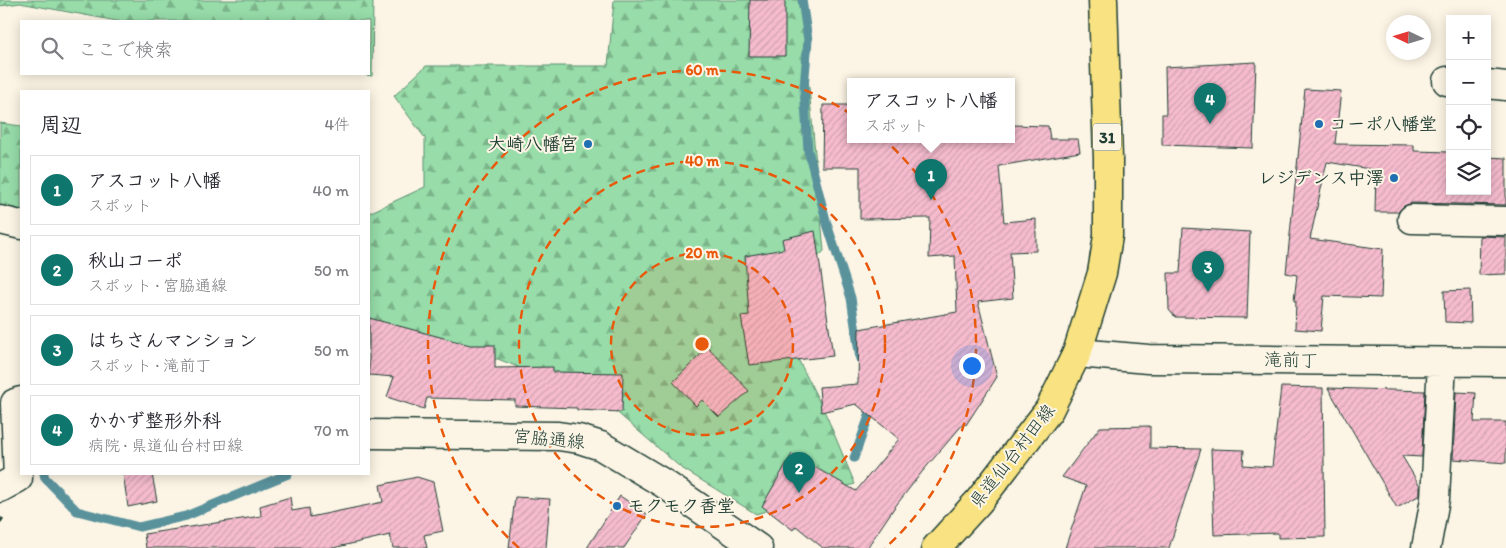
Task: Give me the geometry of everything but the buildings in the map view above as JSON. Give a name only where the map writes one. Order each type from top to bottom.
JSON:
[{"type":"main road","name":"県道仙台村田線","points":[[936,548],[979,501],[1049,410],[1077,353],[1102,273],[1108,236],[1108,159],[1103,0]]},
{"type":"street","points":[[1491,84],[1506,86]]},
{"type":"street","points":[[1412,219],[1506,221]]},
{"type":"street","points":[[0,220],[20,225]]},
{"type":"street","name":"滝前丁","points":[[1077,353],[1148,359],[1506,362]]},
{"type":"street","points":[[1426,548],[1435,499],[1442,362]]},
{"type":"street","points":[[0,488],[18,478],[15,403],[20,401]]},
{"type":"street","name":"宮脇通線","points":[[370,434],[558,436],[579,439],[601,446],[648,474],[758,548]]},
{"type":"green space","points":[[0,0],[373,0],[372,76],[366,75],[370,75],[370,20],[112,20],[20,3],[0,6]]},
{"type":"green space","name":"大崎八幡宮","points":[[614,0],[806,0],[808,77],[824,251],[787,286],[797,357],[827,417],[855,484],[756,514],[680,467],[605,402],[498,359],[398,359],[370,346],[370,213],[425,187],[425,138],[394,96],[426,66],[608,66]]},
{"type":"green space","points":[[0,123],[20,126],[20,210],[0,205]]},
{"type":"waterway","points":[[802,0],[808,40],[804,88],[808,150],[827,224],[851,298],[860,359]]},
{"type":"waterway","points":[[854,458],[869,416],[867,404]]},
{"type":"waterway","points":[[44,475],[77,511],[139,527],[186,516],[286,475]]},
{"type":"place","name":"かかず整形外科","points":[[1210,124]]},
{"type":"place","name":"コーポ八幡堂","points":[[1319,124]]},
{"type":"place","name":"大崎八幡宮","points":[[588,144]]},
{"type":"place","name":"レジデンス中澤","points":[[1394,178]]},
{"type":"place","name":"アスコット八幡","points":[[931,200]]},
{"type":"place","name":"はちさんマンション","points":[[1208,292]]},
{"type":"place","name":"秋山コーポ","points":[[799,493]]},
{"type":"place","name":"モクモク香堂","points":[[617,506]]}]
